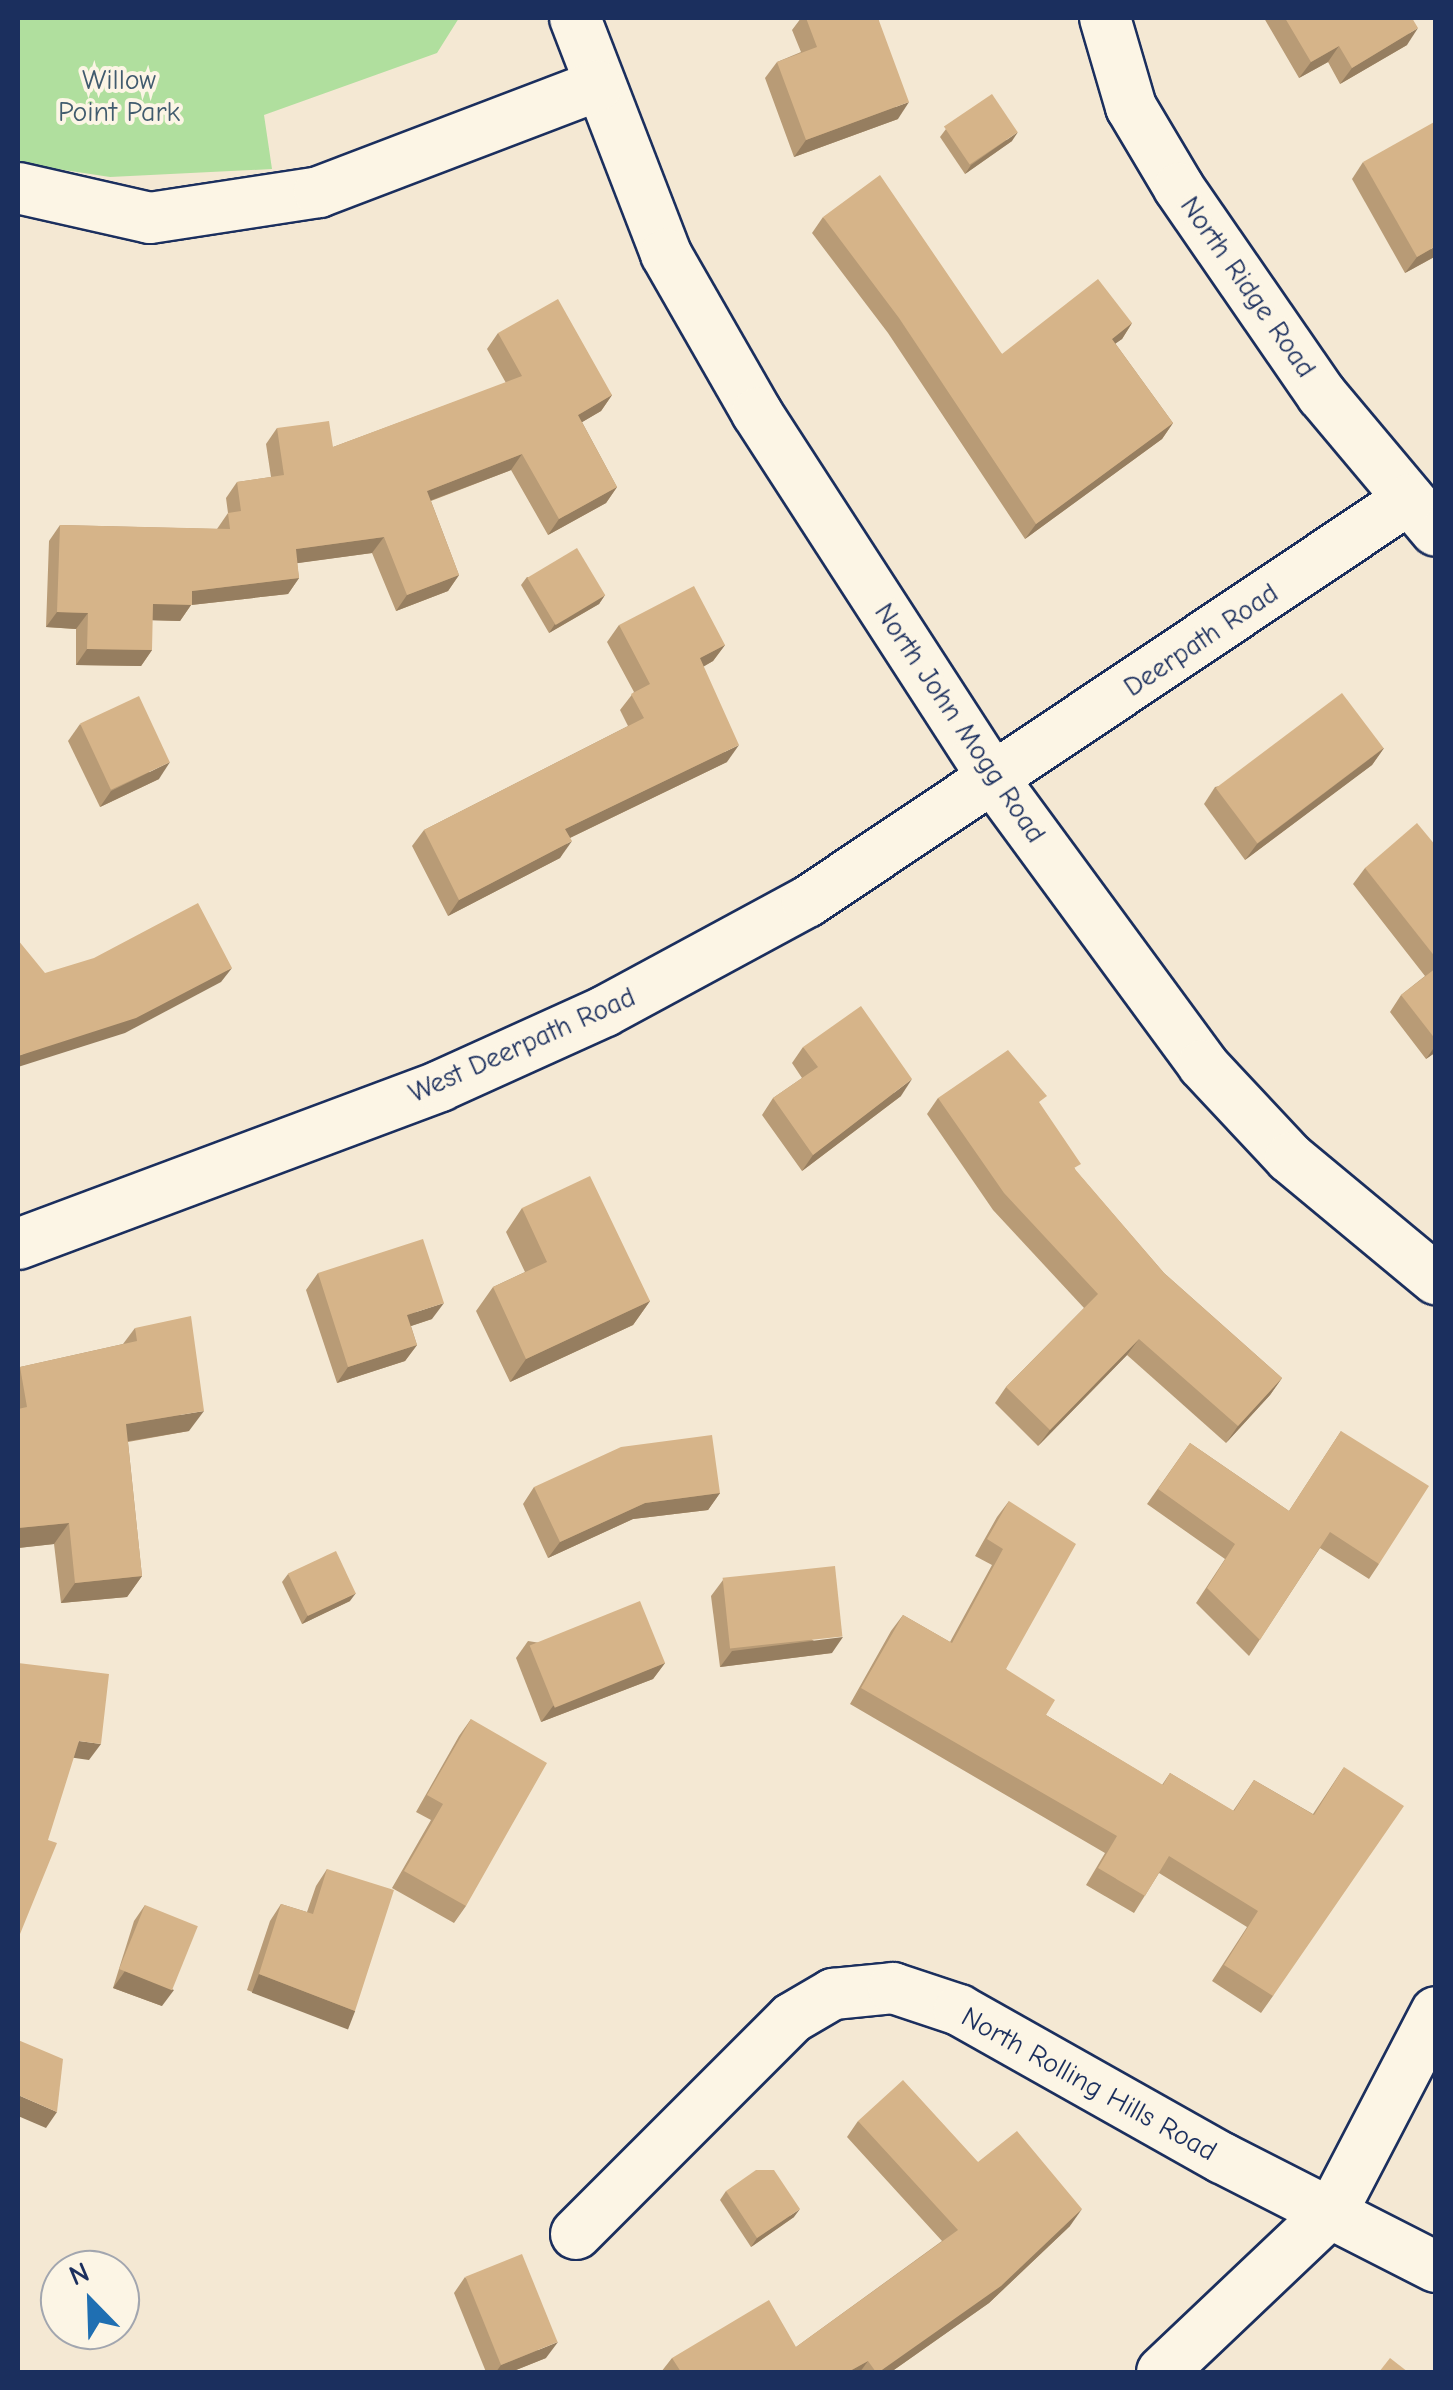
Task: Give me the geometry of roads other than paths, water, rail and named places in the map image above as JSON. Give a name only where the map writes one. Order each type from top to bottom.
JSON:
[{"type":"street","name":"North John Mogg Road","points":[[575,18],[597,86],[666,254],[757,412],[994,780],[1203,1065],[1290,1158],[1436,1279]]},
{"type":"street","name":"North Ridge Road","points":[[1105,18],[1131,107],[1179,188],[1322,394],[1422,515]]},
{"type":"street","points":[[18,188],[150,218],[319,192],[597,86]]},
{"type":"street","name":"Deerpath Road","points":[[994,780],[1422,515]]},
{"type":"street","name":"West Deerpath Road","points":[[18,1244],[440,1086],[605,1010],[807,902],[994,780]]},
{"type":"street","name":"North Rolling Hills Road","points":[[576,2234],[792,2018],[832,1994],[893,1988],[959,2010],[1222,2158],[1333,2210],[1436,2268]]},
{"type":"street","points":[[1162,2372],[1333,2210],[1436,2012]]},
{"type":"park label","name":"Willow Point Park","points":[[119,96]]}]
